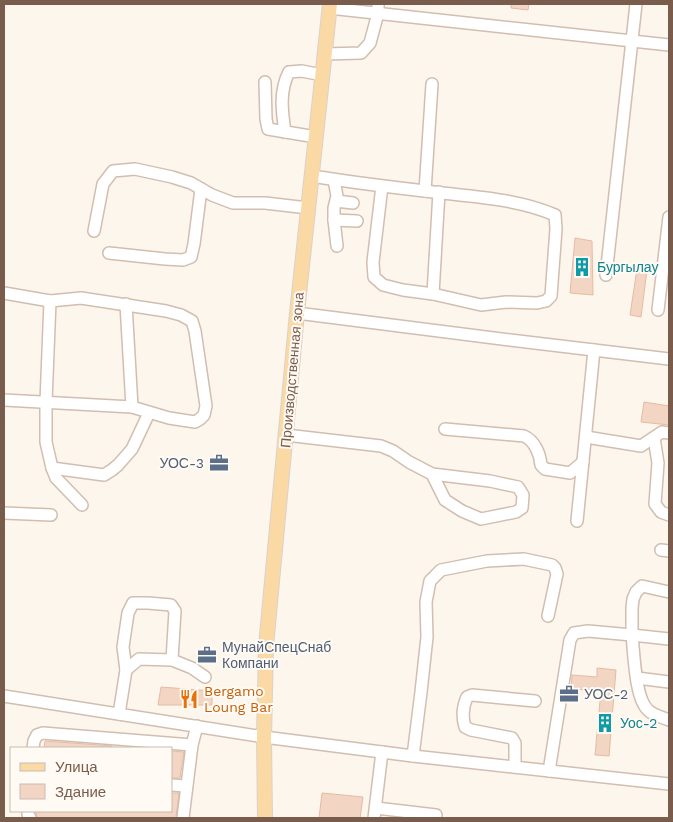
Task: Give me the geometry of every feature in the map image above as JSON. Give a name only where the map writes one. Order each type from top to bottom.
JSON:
[{"type":"main road","name":"Производственная зона","points":[[265,818],[266,646],[297,313],[329,6]]},
{"type":"street","points":[[606,275],[636,4]]},
{"type":"street","points":[[329,6],[378,9],[669,45]]},
{"type":"street","points":[[325,54],[361,54],[370,44],[378,9]]},
{"type":"street","points":[[285,132],[282,93],[289,72],[302,71],[322,75]]},
{"type":"street","points":[[265,82],[268,129],[316,137]]},
{"type":"street","points":[[425,191],[432,84]]},
{"type":"street","points":[[94,231],[103,184],[113,170],[135,169],[172,176],[191,183],[212,196],[233,203],[265,203],[308,208]]},
{"type":"street","points":[[312,176],[480,197],[538,208],[555,215],[556,230],[551,296],[546,301],[537,303],[506,302],[481,305],[383,285],[374,277],[373,262],[382,186]]},
{"type":"street","points":[[334,180],[336,196],[334,220],[337,246]]},
{"type":"street","points":[[109,253],[174,260],[183,260],[191,257],[200,188]]},
{"type":"street","points":[[433,294],[439,192]]},
{"type":"street","points":[[336,201],[353,204]]},
{"type":"street","points":[[658,310],[669,217]]},
{"type":"street","points":[[334,220],[357,221]]},
{"type":"street","points":[[4,293],[50,301],[81,298],[181,314],[192,321],[195,330],[206,406],[204,415],[195,422],[169,418],[132,408],[4,400]]},
{"type":"street","points":[[50,301],[46,442],[56,478],[82,505]]},
{"type":"street","points":[[126,304],[132,408]]},
{"type":"street","points":[[297,313],[669,359]]},
{"type":"street","points":[[577,521],[594,350]]},
{"type":"street","points":[[52,468],[104,475],[118,465],[132,449],[149,412]]},
{"type":"street","points":[[445,429],[530,438],[545,469],[570,473],[583,462]]},
{"type":"street","points":[[586,437],[642,446],[662,432],[669,433]]},
{"type":"street","points":[[286,435],[380,446],[393,451],[408,462],[432,474],[490,481],[518,487],[523,495],[522,508],[516,512],[481,519],[462,511],[445,500],[432,474]]},
{"type":"street","points":[[654,438],[658,463],[655,504],[661,512],[669,515]]},
{"type":"street","points":[[4,513],[52,516]]},
{"type":"street","points":[[413,756],[427,637],[426,602],[430,581],[441,570],[487,561],[524,559],[552,565],[555,568],[556,574],[548,616]]},
{"type":"street","points":[[669,592],[642,586],[636,592],[632,608],[632,635],[638,690],[646,709],[669,720]]},
{"type":"street","points":[[119,714],[126,670],[123,647],[128,613],[133,603],[171,605],[175,611],[172,660]]},
{"type":"street","points":[[549,771],[570,640],[574,633],[588,631],[669,639]]},
{"type":"street","points":[[126,670],[139,659],[172,660],[192,668],[205,678]]},
{"type":"street","points":[[637,678],[669,682]]},
{"type":"street","points":[[515,767],[514,742],[512,738],[471,730],[465,727],[463,719],[465,702],[467,697],[472,695],[535,701]]},
{"type":"street","points":[[4,696],[264,737],[413,756],[669,784]]},
{"type":"street","points":[[183,814],[192,745],[197,726]]},
{"type":"street","points":[[33,747],[37,735],[43,733],[192,745]]},
{"type":"street","points":[[382,752],[375,813],[436,815]]},
{"type":"street","points":[[172,785],[186,786]]},
{"type":"building","points":[[511,4],[529,4],[528,10],[511,8]]},
{"type":"building","name":"Бургылау","points":[[575,238],[592,241],[593,295],[570,293]]},
{"type":"building","points":[[637,269],[647,270],[641,317],[630,315]]},
{"type":"building","points":[[644,402],[669,406],[669,425],[641,422]]},
{"type":"building","name":"Уос-2","points":[[597,668],[616,670],[609,756],[595,755],[601,691],[571,689],[572,675],[597,677]]},
{"type":"building","points":[[161,687],[212,691],[212,705],[158,705]]},
{"type":"building","points":[[45,741],[112,746],[112,747],[44,747]]},
{"type":"building","points":[[172,751],[184,752],[180,778],[172,778]]},
{"type":"building","points":[[172,793],[179,793],[176,818],[37,818],[36,812],[172,812]]},
{"type":"building","points":[[322,793],[363,797],[360,818],[319,818]]},
{"type":"place","name":"Бургылау","points":[[582,267]]},
{"type":"place","name":"УОС-3","points":[[219,463]]},
{"type":"place","name":"МунайСпецСнаб Компани","points":[[207,655]]},
{"type":"place","name":"УОС-2","points":[[569,694]]},
{"type":"place","name":"Bergamo Loung Bar","points":[[189,699]]},
{"type":"place","name":"Уос-2","points":[[605,723]]}]
